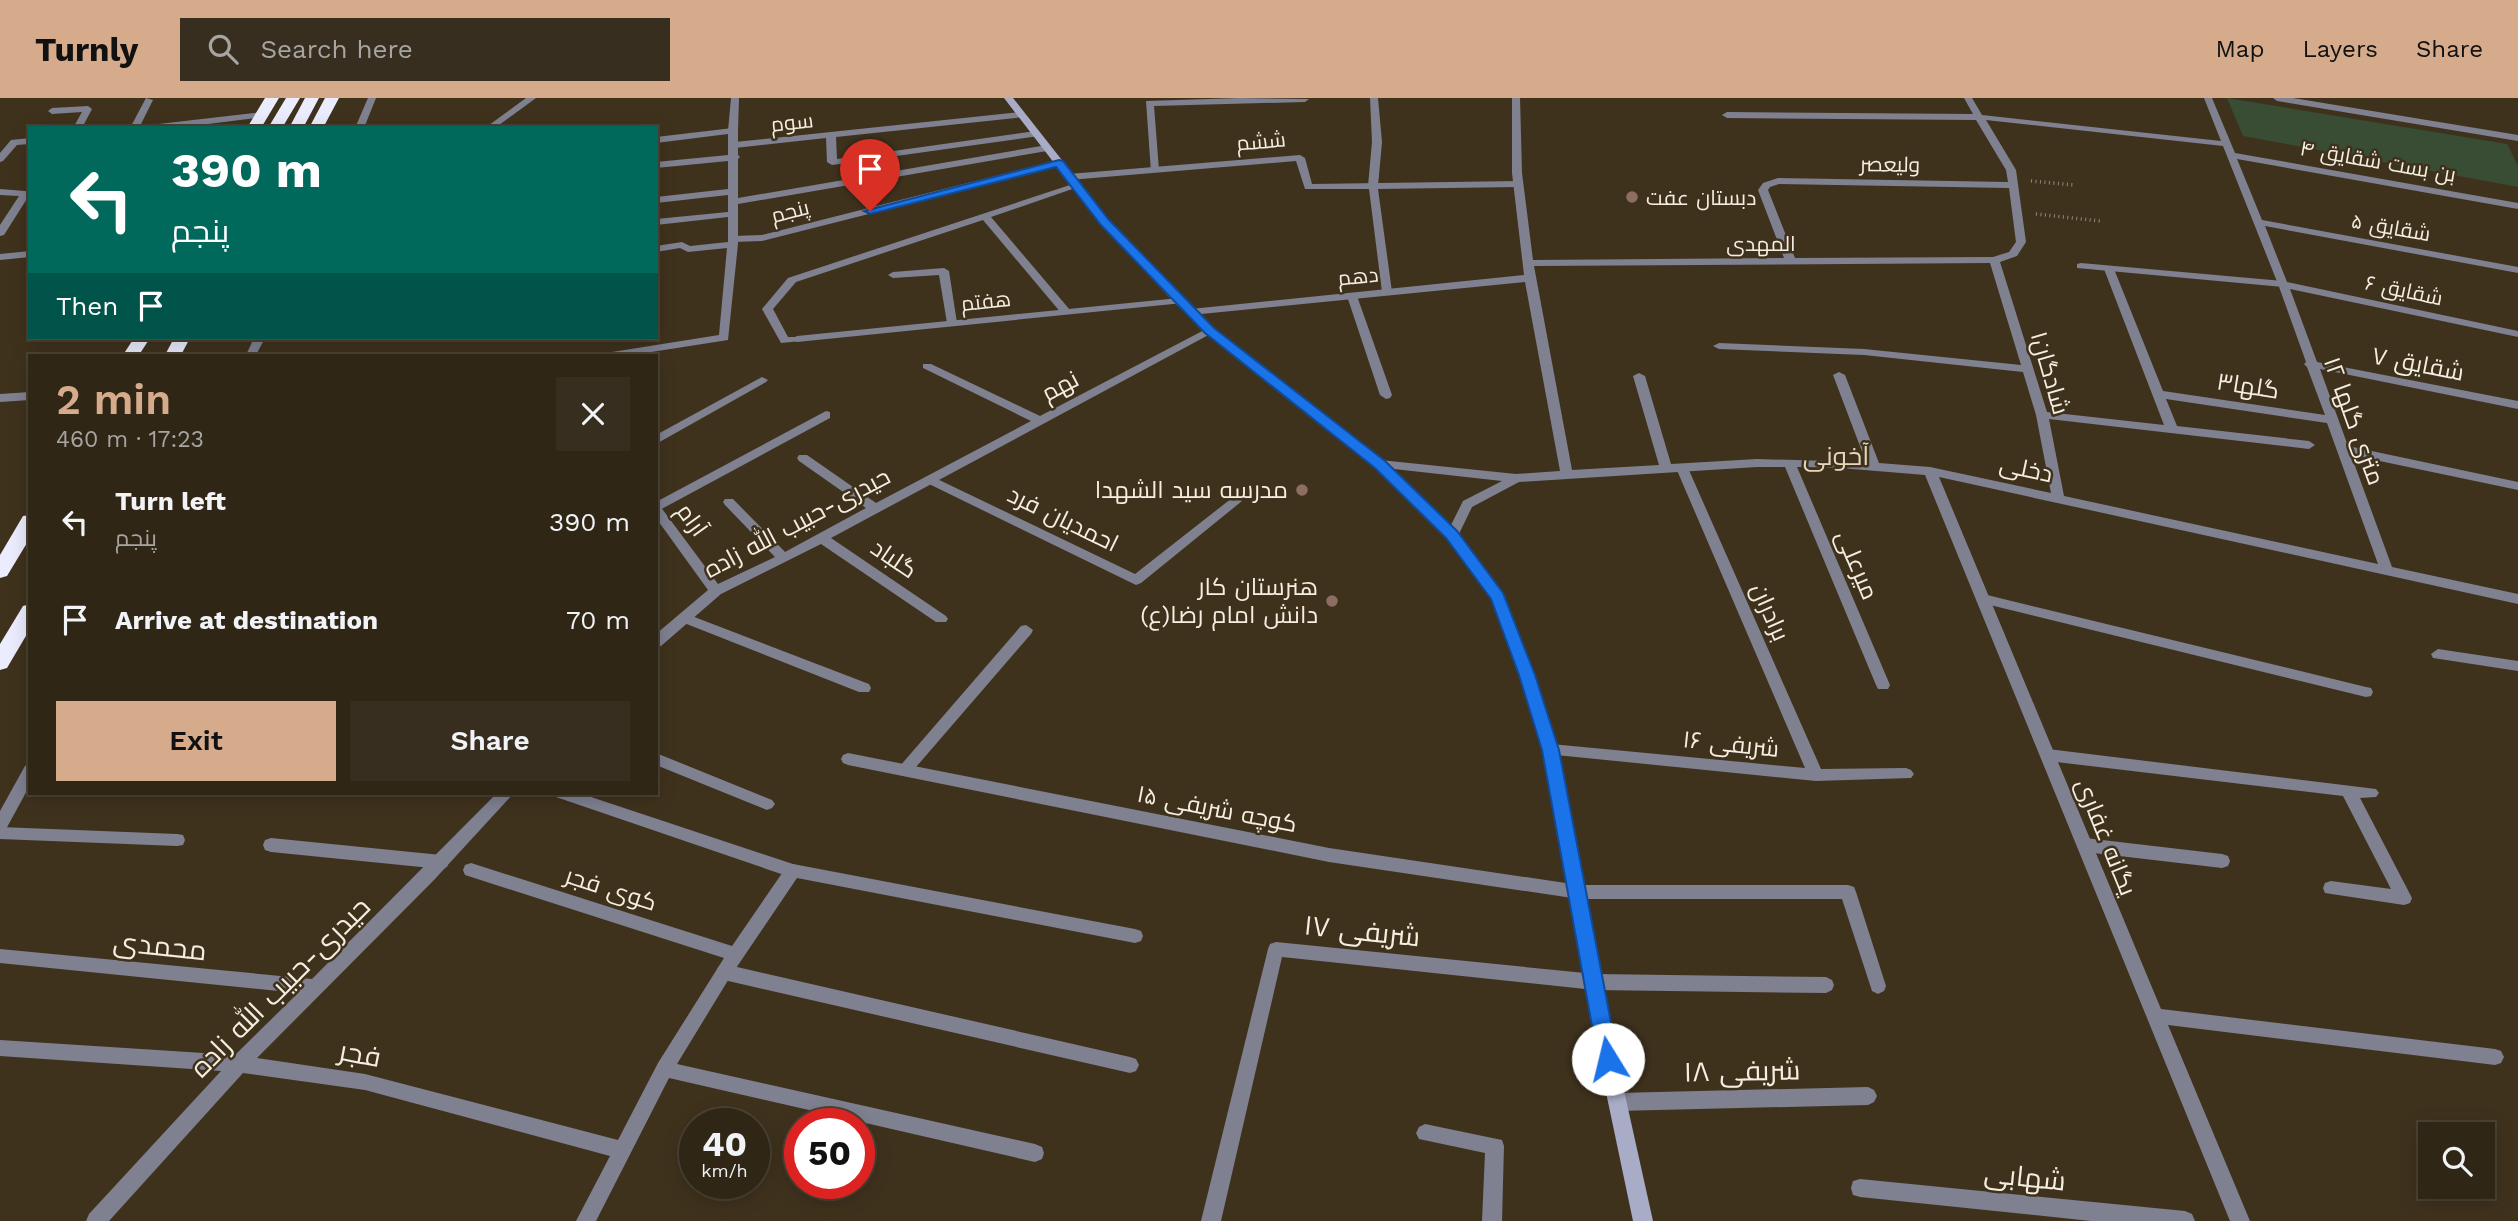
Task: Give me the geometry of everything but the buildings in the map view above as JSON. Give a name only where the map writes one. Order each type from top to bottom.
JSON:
[{"type":"highway","points":[[255,126],[272,98]]},
{"type":"highway","points":[[276,126],[293,98]]},
{"type":"highway","points":[[297,126],[312,98]]},
{"type":"highway","points":[[317,126],[332,98]]},
{"type":"highway","points":[[0,571],[28,525]]},
{"type":"highway","points":[[0,662],[28,614]]},
{"type":"main road","points":[[1008,98],[1105,222],[1179,301],[1210,330],[1380,464],[1452,534],[1498,597],[1551,750],[1617,1102],[1643,1221]]},
{"type":"street","points":[[360,126],[372,98]]},
{"type":"street","points":[[492,126],[532,98]]},
{"type":"street","points":[[619,354],[724,338],[733,242],[733,131],[736,98]]},
{"type":"street","points":[[1374,98],[1377,149],[1373,186],[1387,292]]},
{"type":"street","points":[[1516,98],[1518,184],[1528,263],[1566,475]]},
{"type":"street","points":[[1968,98],[2011,170],[2013,182],[2021,242],[2013,254],[1994,260]]},
{"type":"street","name":"۱۲ متری گلها","points":[[2208,98],[2283,284],[2387,571]]},
{"type":"street","points":[[2277,98],[2518,138]]},
{"type":"street","points":[[1154,170],[1149,103],[1305,99]]},
{"type":"street","points":[[135,126],[149,100]]},
{"type":"street","points":[[52,111],[88,109],[78,126]]},
{"type":"street","points":[[194,125],[262,115]]},
{"type":"street","name":"سوم","points":[[658,165],[831,135],[1021,115]]},
{"type":"street","points":[[1727,116],[1979,117],[2226,144]]},
{"type":"street","points":[[658,140],[733,131]]},
{"type":"street","points":[[831,135],[832,162],[1035,134]]},
{"type":"street","points":[[0,159],[14,142],[28,141]]},
{"type":"street","points":[[658,200],[734,196],[1047,148]]},
{"type":"street","name":"بن بست شقایق ۴","points":[[2231,155],[2518,205]]},
{"type":"street","name":"ششم","points":[[797,339],[785,341],[767,309],[792,280],[985,216],[1073,181],[1154,170],[1300,158],[1308,187],[1518,184]]},
{"type":"street","name":"پنجم","points":[[658,249],[682,245],[688,249],[762,238],[1059,163]]},
{"type":"street","name":"ولیعصر","points":[[1791,262],[1763,190],[1766,185],[1778,181],[2013,182]]},
{"type":"street","points":[[0,233],[25,194],[4,192]]},
{"type":"street","points":[[13,213],[28,212]]},
{"type":"street","points":[[658,222],[733,214]]},
{"type":"street","points":[[985,216],[1066,312]]},
{"type":"street","name":"شقایق ۵","points":[[2257,222],[2518,270]]},
{"type":"street","points":[[0,257],[28,254]]},
{"type":"street","name":"المهدی","points":[[1528,263],[1994,260]]},
{"type":"street","name":"شادگان۱","points":[[1994,260],[2042,415],[2058,499]]},
{"type":"street","name":"شقایق ۶","points":[[2081,266],[2283,284],[2518,334]]},
{"type":"street","points":[[2109,269],[2172,429]]},
{"type":"street","points":[[893,275],[944,271],[951,323]]},
{"type":"street","name":"دهم","points":[[1191,312],[1530,278]]},
{"type":"street","points":[[1352,296],[1386,394]]},
{"type":"street","name":"هفتم","points":[[797,339],[1179,301]]},
{"type":"street","name":"نهم","points":[[931,480],[1210,330]]},
{"type":"street","points":[[1719,346],[1864,352],[2028,369]]},
{"type":"street","name":"شقایق ۷","points":[[2310,364],[2518,405]]},
{"type":"street","points":[[927,366],[1040,421]]},
{"type":"street","points":[[1839,375],[1874,467]]},
{"type":"street","points":[[1639,376],[1666,469]]},
{"type":"street","points":[[658,439],[762,380]]},
{"type":"street","name":"گلها۳","points":[[2158,394],[2332,420]]},
{"type":"street","points":[[0,398],[28,396]]},
{"type":"street","points":[[658,507],[826,415]]},
{"type":"street","points":[[2042,415],[2309,445]]},
{"type":"street","points":[[2342,449],[2518,486]]},
{"type":"street","points":[[803,458],[876,509]]},
{"type":"street","name":"دخلی","points":[[1380,464],[1516,478],[1790,463],[1930,471],[2518,599]]},
{"type":"street","name":"میرعلی","points":[[1790,463],[1883,685]]},
{"type":"street","name":"برادران","points":[[1682,468],[1816,775]]},
{"type":"street","name":"یگانه غفاری","points":[[1930,471],[2240,1221]]},
{"type":"street","points":[[1452,534],[1467,504],[1516,478]]},
{"type":"street","name":"احمدیان فرد","points":[[931,480],[1136,580],[1236,501]]},
{"type":"street","name":"حیدری-حبیب الله زاده","points":[[658,640],[716,591],[931,480]]},
{"type":"street","points":[[729,502],[784,558]]},
{"type":"street","name":"آرام","points":[[658,511],[716,591]]},
{"type":"street","name":"گلباد","points":[[822,538],[941,619]]},
{"type":"street","points":[[1983,599],[2366,692]]},
{"type":"street","points":[[684,618],[864,688]]},
{"type":"street","points":[[905,771],[1026,630]]},
{"type":"street","points":[[2438,653],[2518,666]]},
{"type":"street","name":"شریفی ۱۶","points":[[1551,750],[1816,775],[1906,774]]},
{"type":"street","points":[[2048,755],[2371,793]]},
{"type":"street","name":"کوچه شریفی ۱۵","points":[[848,759],[1329,855],[1579,892],[1848,892],[1878,986]]},
{"type":"street","points":[[658,760],[767,804]]},
{"type":"street","points":[[0,826],[28,775]]},
{"type":"street","points":[[2331,888],[2404,898],[2348,790]]},
{"type":"street","name":"حیدری-حبیب الله زاده","points":[[96,1221],[239,1064],[504,795]]},
{"type":"street","points":[[567,795],[793,871],[1135,936]]},
{"type":"street","points":[[0,833],[177,840]]},
{"type":"street","points":[[271,845],[441,862]]},
{"type":"street","points":[[2085,845],[2222,861]]},
{"type":"street","name":"کوی فجر","points":[[471,870],[736,955]]},
{"type":"street","points":[[586,1221],[664,1069],[724,972],[793,871]]},
{"type":"street","name":"شریفی ۱۷","points":[[1211,1221],[1276,949],[1595,982]]},
{"type":"street","name":"محمدی","points":[[0,956],[315,987]]},
{"type":"street","points":[[724,972],[1130,1065]]},
{"type":"street","points":[[1595,982],[1826,985]]},
{"type":"street","points":[[2155,1016],[2494,1057]]},
{"type":"street","name":"فجر","points":[[0,1048],[239,1064],[365,1082],[622,1150]]},
{"type":"street","points":[[664,1069],[1035,1153]]},
{"type":"street","name":"شریفی ۱۸","points":[[1617,1102],[1868,1096]]},
{"type":"street","points":[[1425,1133],[1495,1146],[1492,1221]]},
{"type":"street","name":"شهابی","points":[[1860,1188],[2185,1221]]},
{"type":"path","points":[[2013,182],[2074,185]]},
{"type":"path","points":[[2017,212],[2100,221]]},
{"type":"green space","points":[[2227,98],[2507,144],[2518,166],[2518,187],[2243,136]]},
{"type":"place","name":"دبستان عفت","points":[[1632,197]]},
{"type":"place","name":"مدرسه سید الشهدا","points":[[1302,490]]},
{"type":"place","name":"هنرستان کار دانش امام رضا(ع)","points":[[1332,601]]},
{"type":"district","name":"آخونی","points":[[1836,456]]},
{"type":"route","points":[[870,211],[1059,163],[1105,222],[1179,301],[1210,330],[1380,464],[1452,534],[1498,597],[1551,750],[1608,1059]]}]
